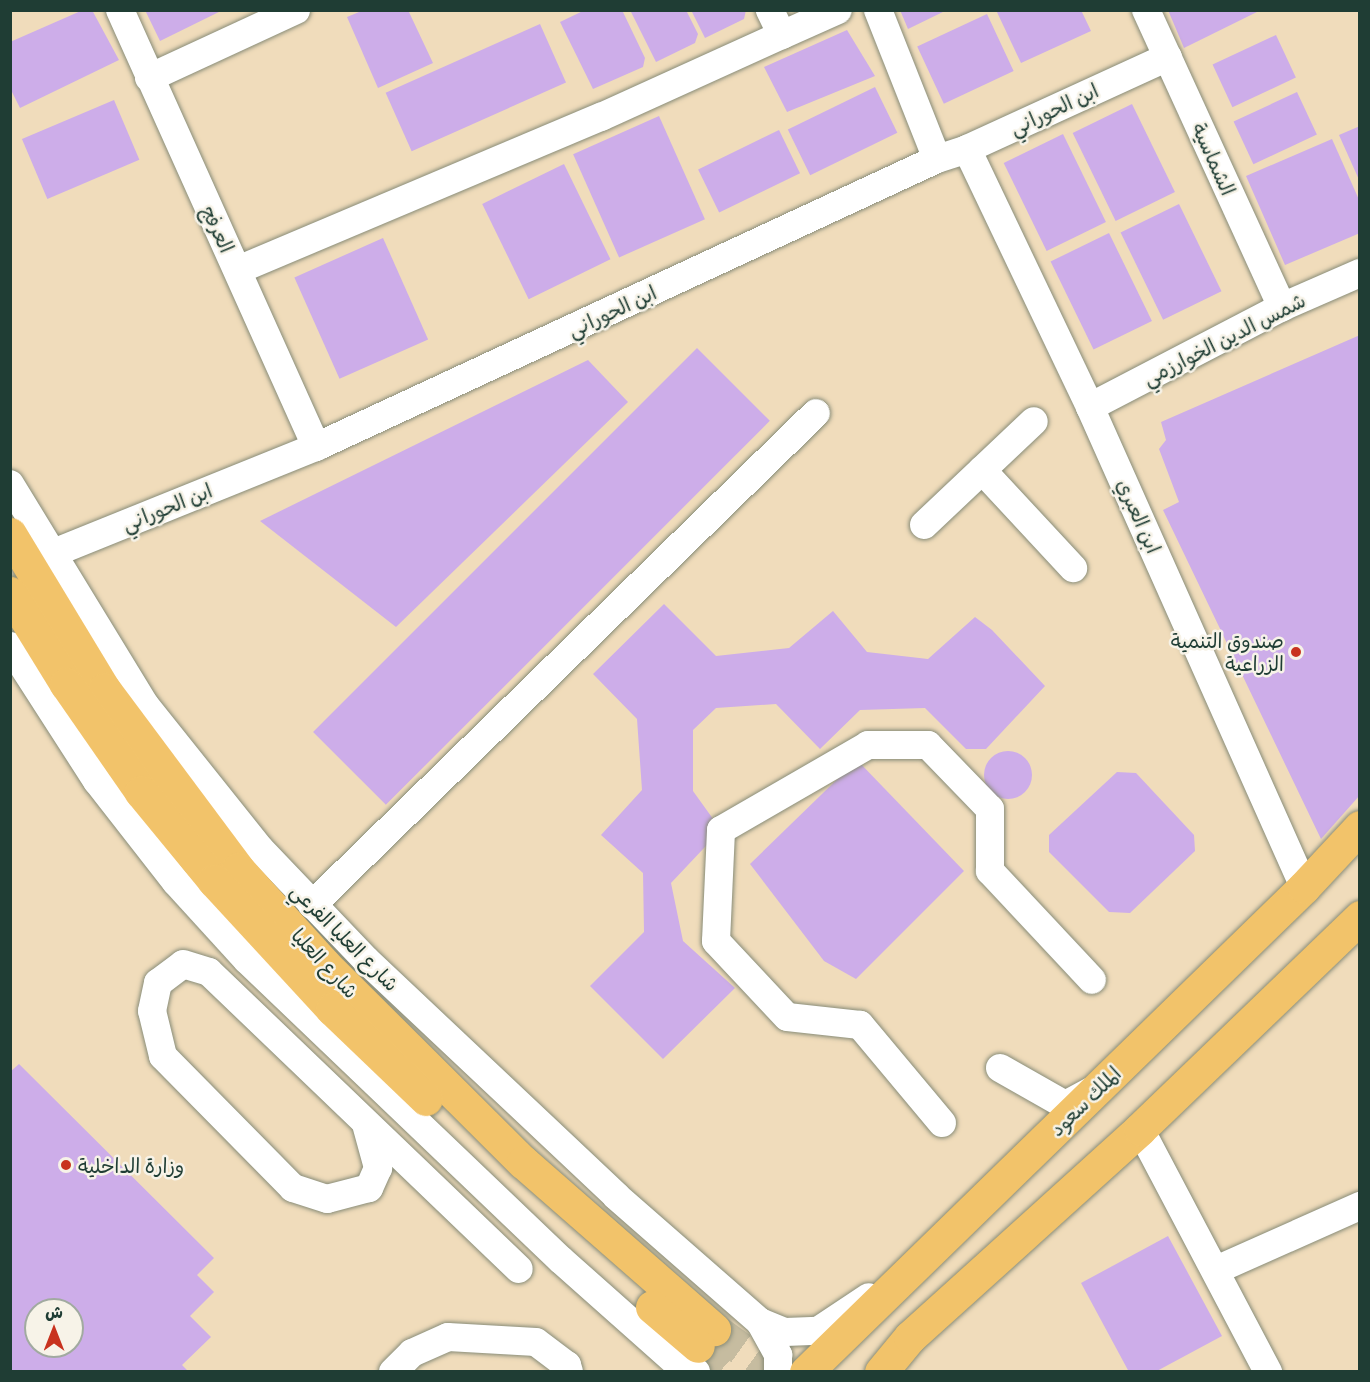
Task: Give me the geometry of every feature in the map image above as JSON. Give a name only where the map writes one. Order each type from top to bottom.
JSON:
[{"type":"main road","name":"شارع العليا","points":[[10,534],[104,688],[238,869],[340,981],[523,1162],[693,1356]]},
{"type":"main road","name":"شارع العليا","points":[[10,593],[66,684],[141,792],[214,881],[358,1034],[693,1356]]},
{"type":"main road","name":"الملك سعود","points":[[814,1368],[1304,887],[1359,827]]},
{"type":"main road","points":[[881,1371],[910,1337],[1140,1129],[1359,917]]},
{"type":"street","name":"العرفج","points":[[120,10],[238,270],[315,447]]},
{"type":"street","points":[[149,78],[296,10]]},
{"type":"street","points":[[238,270],[601,117],[776,23],[838,10]]},
{"type":"street","points":[[878,10],[937,159]]},
{"type":"street","name":"الشماسية","points":[[1146,10],[1282,308]]},
{"type":"street","name":"ابن الحوراني","points":[[51,554],[315,447],[937,159],[967,149],[1168,57]]},
{"type":"street","name":"ابن العبري","points":[[967,149],[1090,407],[1304,887]]},
{"type":"street","name":"شمس الدين الخوارزمي","points":[[1090,407],[1282,308],[1359,273]]},
{"type":"street","points":[[312,905],[816,413]]},
{"type":"street","points":[[924,525],[1034,421]]},
{"type":"street","points":[[982,470],[1073,568]]},
{"type":"street","name":"شارع العليا الفرعي","points":[[10,484],[145,705],[260,849],[312,905],[616,1196],[760,1322],[785,1332],[818,1331],[920,1263]]},
{"type":"street","points":[[10,646],[97,781],[176,882],[316,1029],[561,1260],[693,1356]]},
{"type":"street","points":[[942,1123],[860,1025],[787,1017],[716,941],[721,830],[868,745],[927,745],[990,809],[990,871],[1092,981]]},
{"type":"street","points":[[366,1124],[378,1168],[369,1188],[327,1199],[293,1188],[163,1056],[152,1011],[158,983],[183,964],[209,972],[519,1269]]},
{"type":"street","points":[[292,1052],[316,1029]]},
{"type":"street","points":[[1000,1068],[1065,1104],[1100,1087]]},
{"type":"street","points":[[1140,1129],[1268,1371]]},
{"type":"street","points":[[1216,1270],[1359,1206]]},
{"type":"street","name":"شارع العليا الفرعي","points":[[760,1322],[778,1355],[778,1371]]},
{"type":"street","points":[[393,1371],[412,1353],[448,1337],[536,1342],[567,1365],[569,1371]]},
{"type":"street","points":[[905,1371],[910,1337]]},
{"type":"building","points":[[83,10],[92,10],[119,60],[20,108],[10,88],[10,42]]},
{"type":"building","points":[[145,10],[223,10],[160,41]]},
{"type":"building","points":[[364,10],[408,10],[433,63],[378,88],[347,17]]},
{"type":"building","points":[[585,10],[622,10],[645,58],[643,67],[593,89],[560,22]]},
{"type":"building","points":[[630,10],[686,10],[698,34],[695,43],[656,62]]},
{"type":"building","points":[[691,10],[746,10],[744,19],[705,38]]},
{"type":"building","points":[[900,10],[947,10],[908,29]]},
{"type":"building","points":[[996,10],[1081,10],[1091,31],[1021,63]]},
{"type":"building","points":[[1168,10],[1261,10],[1184,48]]},
{"type":"building","points":[[987,14],[1014,71],[944,104],[917,47]]},
{"type":"building","points":[[540,24],[566,82],[412,151],[386,93]]},
{"type":"building","points":[[847,30],[875,76],[787,112],[764,67]]},
{"type":"building","points":[[1276,35],[1296,78],[1232,107],[1213,65]]},
{"type":"building","points":[[875,87],[897,133],[810,175],[788,130]]},
{"type":"building","points":[[1297,92],[1317,135],[1253,164],[1234,122]]},
{"type":"building","points":[[114,100],[139,160],[47,199],[22,139]]},
{"type":"building","points":[[1132,104],[1175,192],[1116,221],[1073,133]]},
{"type":"building","points":[[659,116],[705,219],[619,257],[573,154]]},
{"type":"building","points":[[1360,126],[1360,182],[1339,135]]},
{"type":"building","points":[[779,130],[800,173],[719,213],[698,169]]},
{"type":"building","points":[[1063,134],[1106,222],[1047,251],[1004,163]]},
{"type":"building","points":[[1332,139],[1360,202],[1360,233],[1285,265],[1246,176]]},
{"type":"building","points":[[564,164],[610,259],[529,299],[482,204]]},
{"type":"building","points":[[1179,204],[1222,291],[1163,320],[1121,232]]},
{"type":"building","points":[[1109,233],[1152,321],[1094,350],[1051,261]]},
{"type":"building","points":[[383,238],[428,339],[340,379],[294,277]]},
{"type":"building","name":"صندوق التنمية الزراعية","points":[[1360,335],[1360,795],[1321,839],[1163,510],[1179,502],[1159,449],[1166,440],[1161,422]]},
{"type":"building","points":[[697,348],[770,421],[386,805],[313,732]]},
{"type":"building","points":[[588,360],[628,402],[396,627],[260,521]]},
{"type":"building","points":[[664,604],[716,656],[789,648],[833,611],[867,652],[928,659],[975,617],[992,630],[1045,686],[986,749],[966,749],[925,708],[860,710],[820,749],[776,704],[716,708],[693,730],[693,791],[721,830],[671,883],[683,941],[735,988],[663,1059],[590,986],[644,932],[643,873],[601,835],[642,790],[637,719],[593,674]]},
{"type":"building","points":[[1003,751],[1013,751],[1028,761],[1032,775],[1031,784],[1022,795],[1013,799],[1003,799],[988,789],[984,780],[984,770],[994,755]]},
{"type":"building","points":[[857,760],[964,871],[856,979],[824,961],[750,864]]},
{"type":"building","points":[[1117,772],[1136,773],[1194,835],[1195,851],[1130,913],[1109,912],[1049,852],[1049,835]]},
{"type":"building","name":"وزارة الداخلية","points":[[19,1064],[214,1258],[197,1275],[214,1292],[190,1316],[211,1337],[182,1365],[189,1372],[10,1372],[10,1072]]},
{"type":"building","points":[[1168,1236],[1222,1336],[1155,1372],[1129,1372],[1081,1283]]},
{"type":"tunnel","points":[[714,1329],[774,1372]]},
{"type":"tunnel","points":[[698,1346],[728,1372]]},
{"type":"place","name":"صندوق التنمية الزراعية","points":[[1296,652]]},
{"type":"place","name":"وزارة الداخلية","points":[[66,1165]]}]
